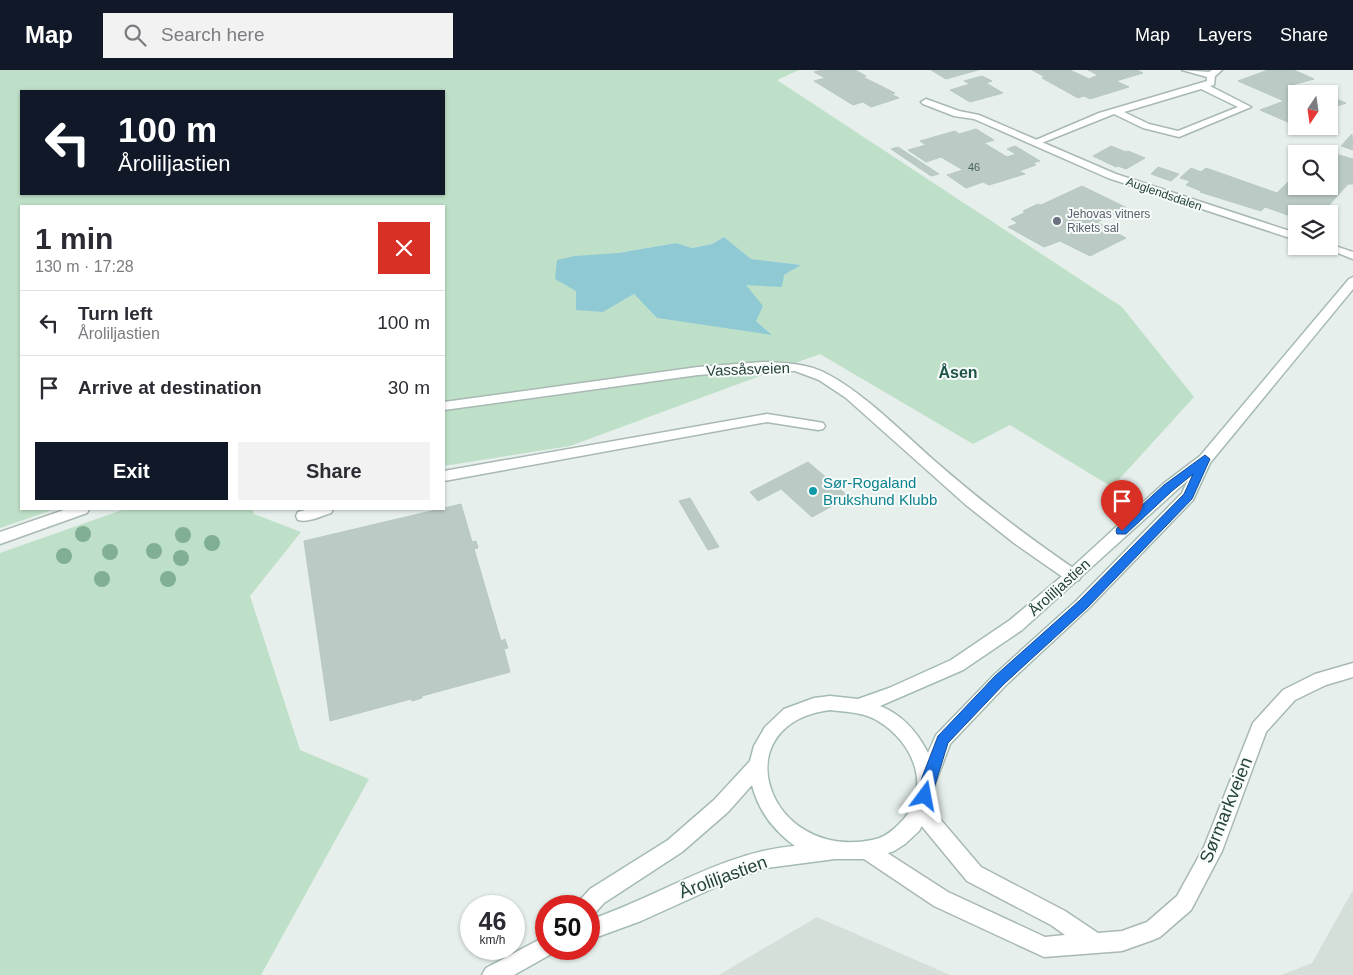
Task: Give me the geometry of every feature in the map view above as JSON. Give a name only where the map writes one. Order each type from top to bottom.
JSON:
[{"type":"main road","points":[[1036,142],[1102,116],[1211,83],[1215,73],[1186,70]]},
{"type":"main road","points":[[1117,112],[1146,126],[1179,134],[1246,107],[1202,86]]},
{"type":"main road","name":"Auglendsdalen","points":[[926,102],[957,114],[976,117],[1112,176],[1288,234]]},
{"type":"main road","points":[[1338,251],[1353,256]]},
{"type":"main road","points":[[1205,459],[1353,281]]},
{"type":"main road","name":"Vassåsveien","points":[[445,406],[698,371],[763,366],[796,367],[824,377],[852,395],[971,501],[1019,540],[1073,576]]},
{"type":"main road","points":[[445,476],[767,418],[818,426]]},
{"type":"main road","name":"Åroliljastien","points":[[859,706],[895,693],[957,665],[1016,625],[1073,576],[1168,488],[1205,459]]},
{"type":"main road","name":"Åroliljastien","points":[[928,780],[942,740],[1000,680],[1083,604],[1188,496],[1205,459]]},
{"type":"main road","points":[[0,538],[79,510]]},
{"type":"main road","points":[[303,516],[323,510]]},
{"type":"main road","name":"Sørmarkveien","points":[[868,851],[941,900],[1044,947],[1122,941],[1153,930],[1184,903],[1212,851],[1259,728],[1289,695],[1320,679],[1351,670]]},
{"type":"main road","points":[[830,703],[859,706],[885,716],[906,733],[921,756],[928,780],[922,812],[910,830],[891,844],[868,851],[837,851],[804,841],[778,820],[762,794],[757,766],[764,741],[780,721],[803,708],[830,703]]},
{"type":"main road","points":[[600,896],[675,846],[721,806],[757,766]]},
{"type":"main road","points":[[922,812],[974,874],[1058,918],[1095,943]]},
{"type":"main road","name":"Åroliljastien","points":[[600,927],[614,923],[697,884],[766,859],[837,851]]},
{"type":"main road","points":[[493,975],[535,952]]},
{"type":"shaded area","points":[[1353,890],[1353,975],[1281,975],[1312,963]]},
{"type":"shaded area","points":[[817,917],[950,975],[719,975]]},
{"type":"green space","points":[[0,70],[799,70],[777,80],[1122,307],[1194,397],[1112,487],[1010,425],[973,444],[820,354],[570,446],[445,466],[445,205],[20,205],[20,510],[52,510],[0,528]],"holes":[[[724,237],[751,259],[800,265],[784,275],[746,285],[756,321],[771,334],[657,318],[634,294],[603,312],[576,309],[576,291],[618,253],[676,243],[692,248],[712,244]]]},
{"type":"green space","points":[[122,510],[252,510],[254,514],[301,532],[250,596],[300,750],[369,779],[261,975],[0,975],[0,553]]},
{"type":"water","points":[[724,237],[751,259],[801,265],[784,275],[782,287],[746,285],[763,306],[756,321],[772,335],[657,318],[634,294],[603,312],[576,310],[576,291],[555,279],[557,260],[575,256],[618,253],[676,243],[692,248],[712,244]]},
{"type":"building","points":[[821,70],[855,70],[866,76],[863,77],[895,93],[891,94],[899,98],[871,107],[863,102],[853,105],[814,81],[825,78],[814,72]]},
{"type":"building","points":[[931,70],[978,70],[946,79]]},
{"type":"building","points":[[1032,70],[1070,70],[1089,79],[1098,75],[1088,70],[1137,70],[1143,73],[1116,81],[1129,87],[1090,99],[1084,96],[1078,98],[1042,78],[1045,77]]},
{"type":"building","points":[[1268,70],[1294,70],[1314,79],[1288,85],[1288,122],[1260,110],[1284,101],[1238,81]]},
{"type":"building","points":[[982,76],[992,81],[986,83],[1003,93],[970,102],[950,90],[970,84],[964,81]]},
{"type":"building","points":[[1338,100],[1346,103],[1338,106]]},
{"type":"building","points":[[976,129],[994,140],[984,143],[1007,157],[1016,154],[1007,149],[1015,146],[1040,161],[1033,163],[1036,165],[1019,171],[1025,174],[989,185],[983,182],[966,188],[947,175],[963,170],[941,157],[926,162],[908,150],[926,145],[920,141],[955,131],[959,134]]},
{"type":"building","points":[[1352,134],[1353,150],[1341,146]]},
{"type":"building","points":[[1111,146],[1145,158],[1126,169],[1116,167],[1093,156]]},
{"type":"building","points":[[898,147],[939,174],[931,176],[891,149]]},
{"type":"building","points":[[1338,155],[1353,159],[1353,184],[1348,184],[1329,205],[1288,205],[1288,215],[1265,207],[1261,211],[1200,192],[1186,185],[1190,181],[1180,178],[1191,168],[1201,172],[1206,168],[1277,193],[1288,182],[1288,195],[1338,195]]},
{"type":"building","points":[[1158,167],[1179,174],[1171,181],[1151,174]]},
{"type":"building","name":"Jehovas vitners Rikets sal","points":[[1082,186],[1127,208],[1097,222],[1126,238],[1090,256],[1060,241],[1044,247],[1008,227],[1018,223],[1011,219],[1026,212],[1023,211]]},
{"type":"building","name":"Sør-Rogaland Brukshund Klubb","points":[[808,462],[849,497],[812,517],[781,489],[758,501],[750,492]]},
{"type":"building","points":[[690,498],[719,547],[708,550],[679,501]]},
{"type":"building","points":[[461,504],[472,542],[476,541],[478,548],[474,549],[501,641],[505,639],[508,648],[504,649],[510,672],[422,696],[422,698],[412,701],[411,699],[330,721],[304,541],[436,510],[445,510],[445,508]]},
{"type":"place","name":"Jehovas vitners Rikets sal","points":[[1057,221]]},
{"type":"place","name":"Sør-Rogaland Brukshund Klubb","points":[[813,491]]},
{"type":"district","name":"Åsen","points":[[958,372]]},
{"type":"route","points":[[925,796],[928,780],[942,740],[1000,680],[1083,604],[1188,496],[1205,459],[1168,488],[1122,531]]}]
